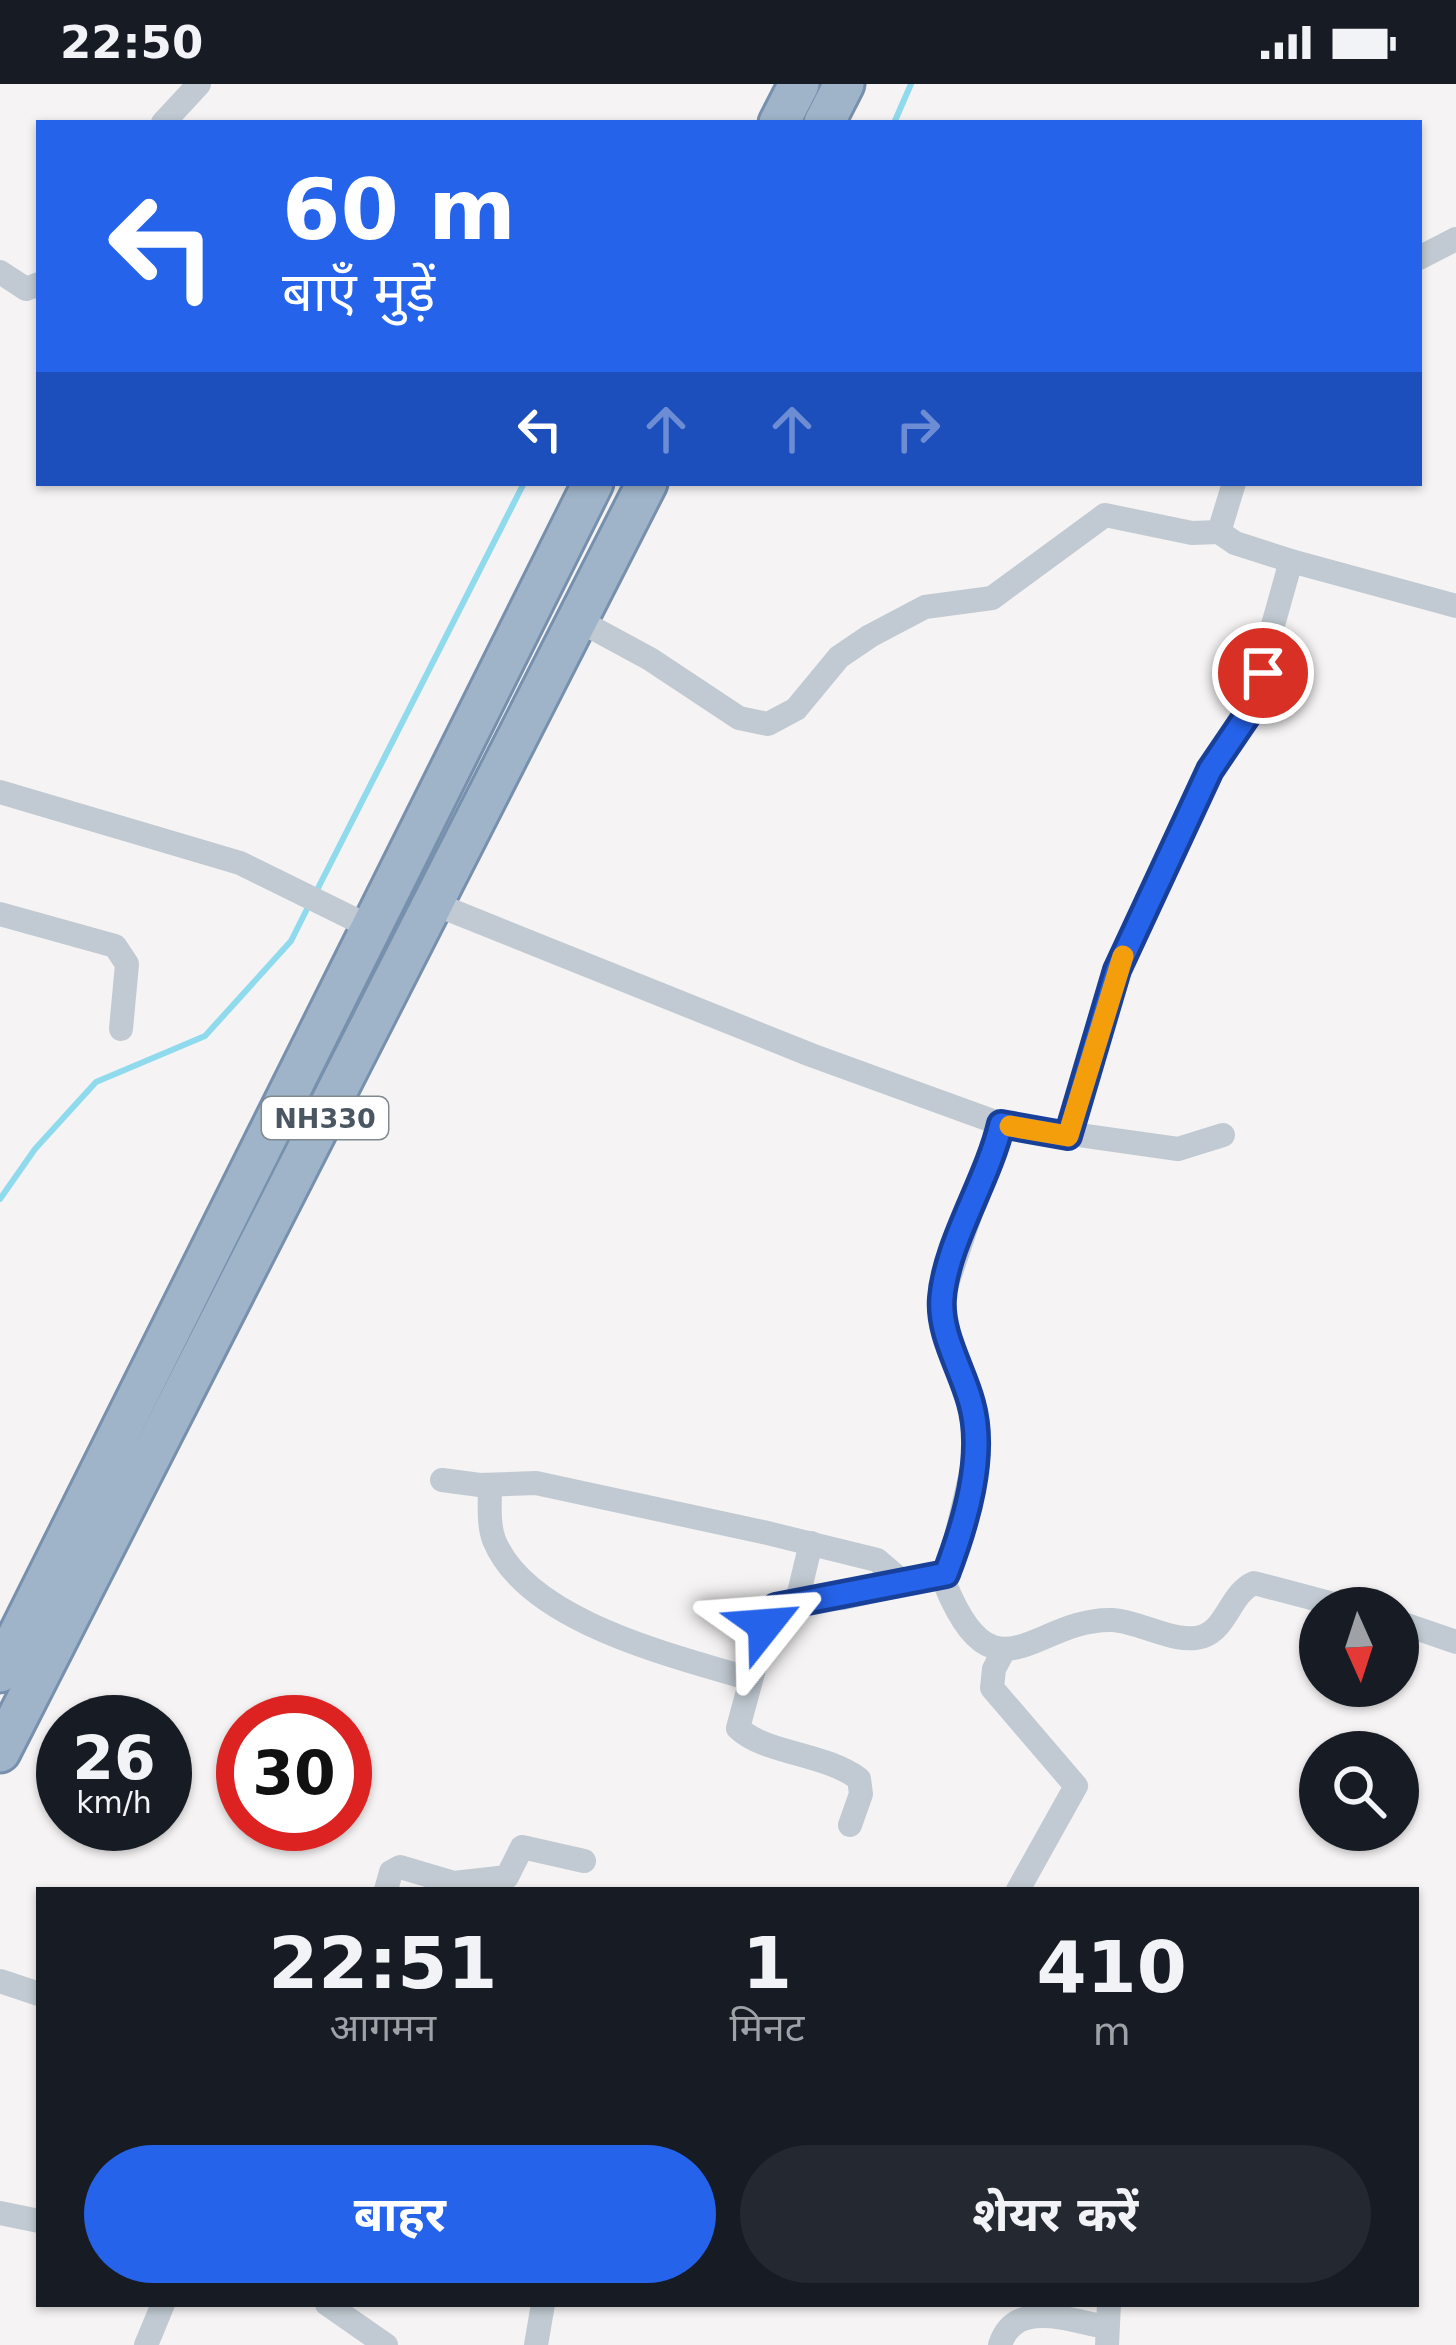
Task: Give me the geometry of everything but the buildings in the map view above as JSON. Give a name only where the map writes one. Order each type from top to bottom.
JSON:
[{"type":"highway","points":[[781,120],[799,84]]},
{"type":"highway","points":[[826,120],[844,84]]},
{"type":"highway","name":"NH330","points":[[0,1672],[591,486]]},
{"type":"highway","name":"NH330","points":[[0,1752],[645,486]]},
{"type":"street","points":[[166,120],[199,84]]},
{"type":"street","points":[[1422,256],[1456,239]]},
{"type":"street","points":[[0,272],[26,289],[36,288]]},
{"type":"street","points":[[1220,532],[1233,486]]},
{"type":"street","points":[[578,620],[650,659],[739,718],[769,724],[783,720],[838,656],[870,636],[925,607],[992,598],[1105,515],[1192,533],[1220,532],[1234,543],[1456,606]]},
{"type":"street","points":[[1068,1136],[1117,970],[1210,770],[1248,714],[1292,561]]},
{"type":"street","points":[[0,792],[228,859],[370,927]]},
{"type":"street","points":[[435,904],[812,1055],[1001,1124],[1178,1149],[1223,1135]]},
{"type":"street","points":[[0,914],[116,946],[127,964],[121,1029]]},
{"type":"street","points":[[1001,1124],[942,1299],[946,1333],[973,1408],[976,1452],[946,1574],[950,1595],[978,1636],[1004,1650],[1103,1620],[1184,1637],[1206,1635],[1254,1583],[1299,1595]]},
{"type":"street","points":[[442,1480],[552,1485],[877,1560],[904,1583]]},
{"type":"street","points":[[490,1485],[491,1533],[507,1562],[527,1582],[609,1632],[750,1679]]},
{"type":"street","points":[[797,1601],[811,1543]]},
{"type":"street","points":[[850,1826],[861,1794],[860,1779],[804,1752],[750,1738],[738,1728],[769,1614],[797,1601],[843,1598],[946,1574]]},
{"type":"street","points":[[1419,1629],[1456,1642]]},
{"type":"street","points":[[1004,1650],[994,1669],[992,1688],[1076,1786],[1020,1887]]},
{"type":"street","points":[[387,1887],[392,1872],[400,1867],[454,1883],[507,1877],[522,1847],[584,1861]]},
{"type":"street","points":[[0,1981],[36,1993]]},
{"type":"street","points":[[0,2213],[36,2220]]},
{"type":"street","points":[[146,2345],[162,2307]]},
{"type":"street","points":[[331,2307],[386,2345]]},
{"type":"street","points":[[536,2345],[542,2307]]},
{"type":"street","points":[[1000,2345],[1010,2326],[1027,2316],[1107,2325]]},
{"type":"waterway","points":[[895,120],[911,84]]},
{"type":"waterway","points":[[316,892],[522,486]]},
{"type":"waterway","points":[[0,1199],[35,1149],[96,1082],[205,1036],[291,941],[310,903]]},
{"type":"slow traffic","points":[[1010,1126],[1068,1136],[1123,956]]},
{"type":"route","points":[[765,1625],[776,1607],[789,1603],[843,1598],[946,1574],[976,1452],[973,1408],[943,1318],[946,1276],[988,1172],[1001,1124],[1068,1136],[1117,970],[1189,825],[1210,770],[1248,714],[1263,673]]}]
